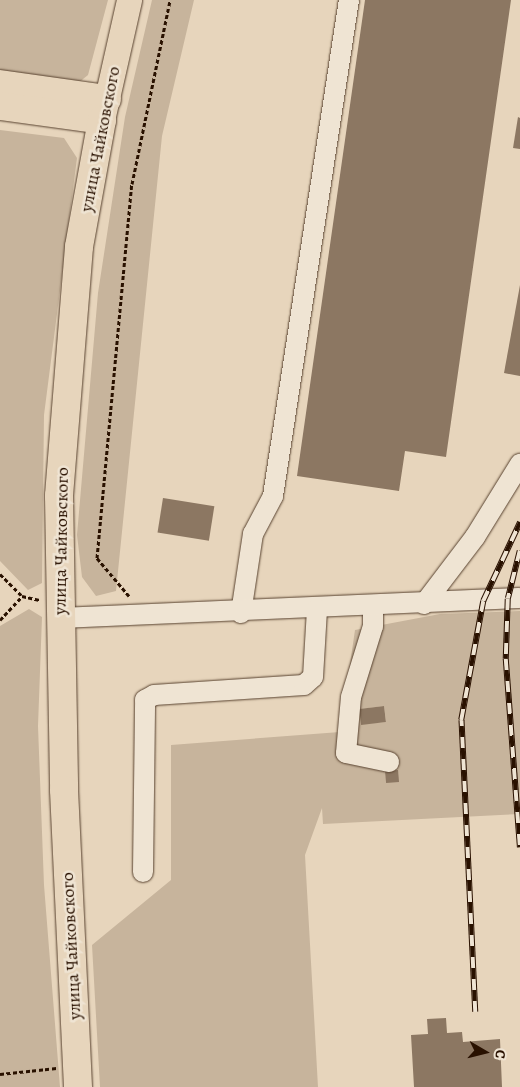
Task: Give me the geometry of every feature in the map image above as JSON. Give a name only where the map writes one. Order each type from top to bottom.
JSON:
[{"type":"highway","points":[[0,84],[104,109]]},
{"type":"highway","points":[[0,106],[104,109]]},
{"type":"highway","name":"улица Чайковского","points":[[77,1076],[59,618],[60,496],[67,383],[79,247],[104,109]]},
{"type":"main road","name":"улица Чайковского","points":[[104,109],[129,0]]},
{"type":"street","points":[[241,613],[253,534],[273,496],[349,0]]},
{"type":"street","points":[[424,604],[475,537],[520,464]]},
{"type":"street","points":[[59,618],[241,613],[520,598]]},
{"type":"street","points":[[373,606],[373,626],[351,697],[346,753],[389,762]]},
{"type":"street","points":[[144,872],[145,700],[154,696],[304,685],[313,677],[317,609]]},
{"type":"path","points":[[132,598],[111,580],[97,558],[132,184],[170,0]]},
{"type":"path","points":[[0,574],[22,596],[0,620]]},
{"type":"path","points":[[0,1074],[77,1076]]},
{"type":"shaded area","points":[[0,0],[108,0],[88,75],[72,88],[0,82]]},
{"type":"shaded area","points":[[152,0],[194,0],[162,136],[116,591],[96,596],[82,577],[77,535],[98,293],[125,117]]},
{"type":"shaded area","points":[[0,130],[64,138],[77,158],[44,415],[42,583],[28,590],[0,561]]},
{"type":"shaded area","points":[[29,609],[42,617],[38,726],[44,885],[60,1087],[0,1087],[0,626]]},
{"type":"shaded area","points":[[520,611],[520,814],[323,824],[322,808],[305,855],[318,1087],[100,1087],[92,945],[171,880],[171,745],[340,732],[355,630],[440,614]],"holes":[[[384,706],[386,722],[361,724],[360,709]]]},
{"type":"building","points":[[365,0],[511,0],[446,457],[405,451],[399,491],[297,476]]},
{"type":"building","points":[[518,117],[520,118],[520,149],[513,148]]},
{"type":"building","points":[[520,285],[520,376],[504,373]]},
{"type":"building","points":[[163,498],[214,506],[209,541],[158,533]]},
{"type":"building","points":[[384,706],[386,722],[361,725],[359,709]]},
{"type":"building","points":[[398,770],[399,782],[386,783],[385,771]]},
{"type":"building","points":[[446,1018],[447,1033],[462,1032],[463,1042],[500,1039],[502,1087],[414,1087],[411,1035],[428,1034],[427,1019]]},
{"type":"railway","points":[[475,1012],[461,720],[483,601],[520,522]]},
{"type":"railway","points":[[520,551],[508,599],[506,659],[520,847]]}]
